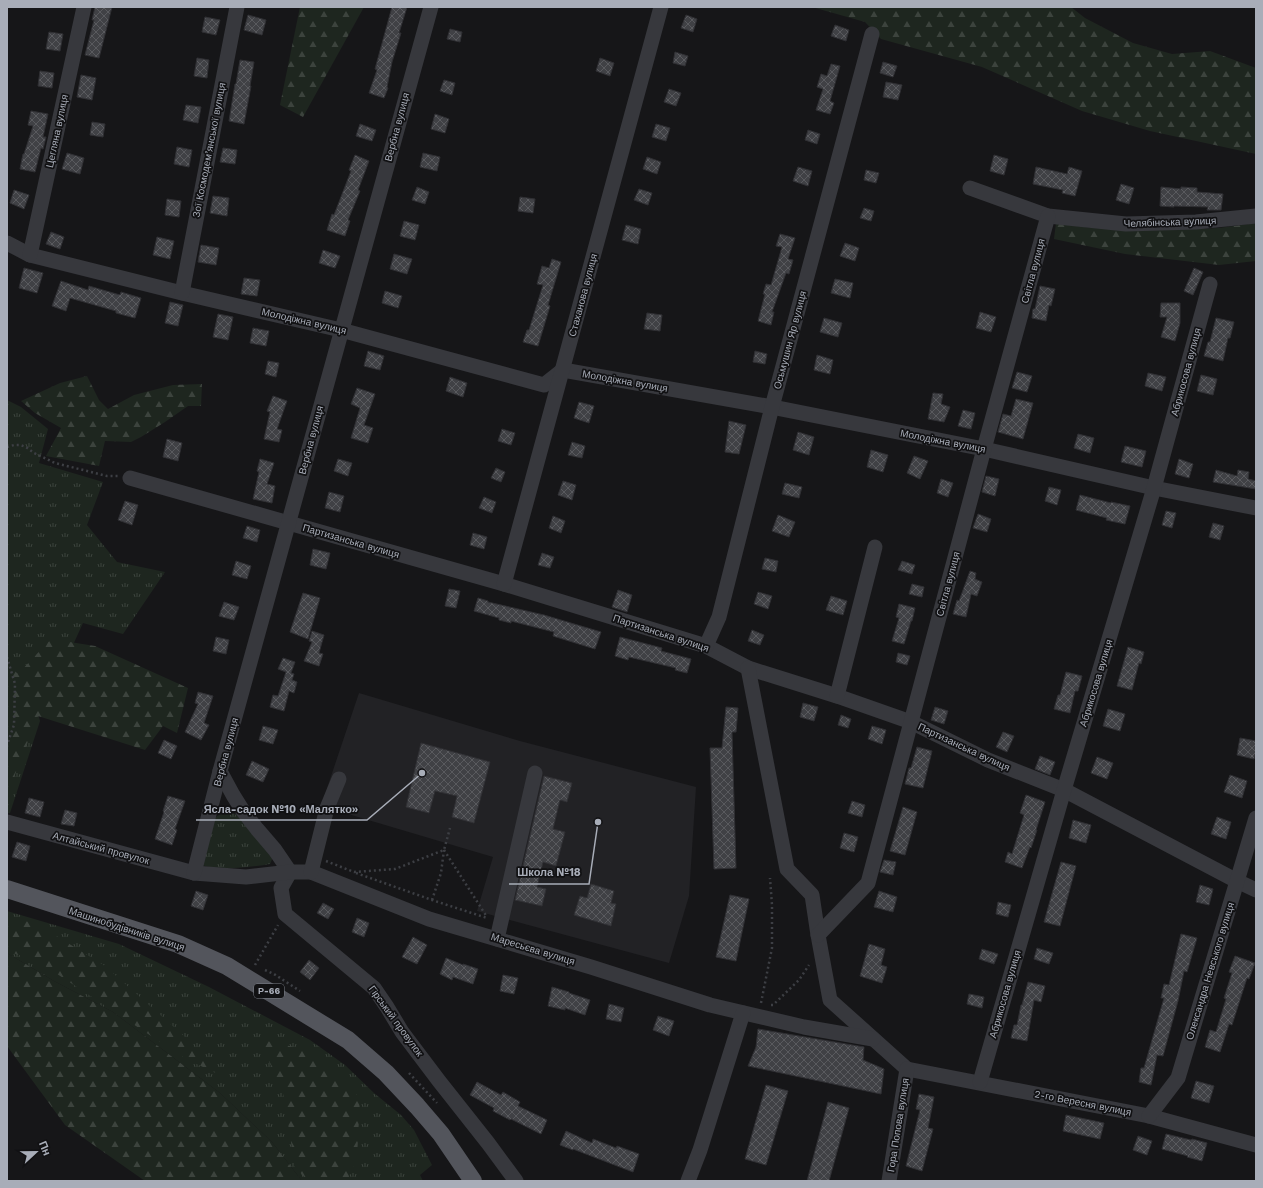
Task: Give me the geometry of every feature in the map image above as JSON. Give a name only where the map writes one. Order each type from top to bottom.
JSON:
[{"type":"main road","name":"Машинобудівників вулиця","points":[[7,889],[178,944],[227,966],[348,1040],[386,1073],[417,1106],[440,1134],[473,1181]]},
{"type":"street","name":"Цегляна вулиця","points":[[30,255],[84,7]]},
{"type":"street","name":"Зої Космодем’янської вулиця","points":[[182,293],[237,7]]},
{"type":"street","name":"Вербна вулиця","points":[[194,873],[220,771],[431,7]]},
{"type":"street","name":"Стаханова вулиця","points":[[504,584],[661,7]]},
{"type":"street","name":"Осьмушин Яр вулиця","points":[[706,646],[719,617],[772,407],[872,34]]},
{"type":"street","name":"Челябінська вулиця","points":[[970,188],[1048,216],[1126,224],[1196,222],[1256,216]]},
{"type":"street","name":"Світла вулиця","points":[[819,942],[868,883],[1048,216]]},
{"type":"street","name":"Молодіжна вулиця","points":[[7,243],[30,255],[182,293],[341,330],[544,386],[563,370],[772,407],[984,449],[1154,488],[1256,508]]},
{"type":"street","name":"Абрикосова вулиця","points":[[980,1082],[1064,790],[1154,488],[1210,284]]},
{"type":"street","name":"Партизанська вулиця","points":[[130,478],[504,584],[706,646],[748,668],[837,696],[911,722],[988,760],[1064,790],[1256,890]]},
{"type":"street","points":[[837,696],[875,547]]},
{"type":"street","points":[[748,668],[787,869],[812,895],[830,1000],[907,1069]]},
{"type":"street","points":[[220,771],[243,811],[257,830],[275,850],[290,872],[282,888],[284,914]]},
{"type":"street","points":[[497,939],[535,773]]},
{"type":"street","points":[[310,872],[327,808],[339,779]]},
{"type":"street","name":"Олександра Невського вулиця","points":[[1149,1116],[1178,1078],[1256,818]]},
{"type":"street","name":"Алтайський провулок","points":[[7,822],[194,873]]},
{"type":"street","name":"Маресьєва вулиця","points":[[194,873],[246,876],[290,872],[310,872],[429,919],[591,967],[710,1006],[804,1027],[873,1039]]},
{"type":"street","name":"Гірський провулок","points":[[284,914],[374,988],[402,1032],[516,1181]]},
{"type":"street","points":[[688,1181],[700,1150],[743,1013]]},
{"type":"street","name":"2-го Вересня вулиця","points":[[907,1069],[1149,1116],[1256,1145]]},
{"type":"street","name":"Гора Попова вулиця","points":[[889,1181],[907,1069]]},
{"type":"path","points":[[7,447],[14,445],[26,446],[34,453],[55,463],[107,476],[130,478]]},
{"type":"path","points":[[7,657],[15,684],[14,726],[7,745]]},
{"type":"path","points":[[432,900],[441,873],[444,850],[450,828]]},
{"type":"path","points":[[314,857],[432,900],[487,918],[444,850]]},
{"type":"path","points":[[354,872],[396,869],[444,850]]},
{"type":"path","points":[[761,1003],[772,948],[772,905],[770,878]]},
{"type":"path","points":[[255,965],[284,914]]},
{"type":"path","points":[[754,1002],[773,1005],[799,980],[819,942]]},
{"type":"shaded area","points":[[359,693],[520,741],[696,787],[689,896],[669,963],[477,911],[493,857],[321,806]]},
{"type":"green space","points":[[300,7],[364,7],[303,117],[280,105]]},
{"type":"green space","points":[[812,7],[1071,7],[1085,18],[1133,43],[1172,54],[1210,51],[1256,68],[1256,154],[1150,131],[1082,111],[982,67],[881,39],[865,22]]},
{"type":"green space","points":[[1056,223],[1091,228],[1201,229],[1256,223],[1256,261],[1219,265],[1125,254],[1054,239]]},
{"type":"green space","points":[[87,376],[99,400],[108,409],[134,395],[173,385],[202,384],[201,406],[188,406],[165,422],[131,442],[105,441],[99,466],[46,456],[61,428],[35,413],[21,401],[60,383]]},
{"type":"green space","points":[[7,400],[21,407],[48,429],[39,463],[103,482],[87,525],[117,562],[165,572],[123,634],[83,623],[61,671],[31,691],[40,721],[10,813],[7,813]]},
{"type":"green space","points":[[51,639],[95,646],[188,688],[177,733],[163,726],[145,750],[38,716],[7,795],[7,663],[18,674]]},
{"type":"green space","points":[[229,812],[237,815],[273,857],[270,864],[226,868],[202,865],[213,819],[219,815]]},
{"type":"green space","points":[[7,911],[119,944],[209,987],[310,1040],[345,1065],[374,1093],[401,1115],[414,1130],[432,1165],[420,1175],[423,1181],[302,1181],[272,1142],[220,1093],[113,1012],[54,981],[7,953]]},
{"type":"green space","points":[[7,916],[37,924],[105,966],[185,1037],[220,1075],[186,1059],[39,962],[7,951]]},
{"type":"green space","points":[[7,953],[54,981],[113,1012],[220,1093],[272,1142],[302,1181],[145,1181],[65,1125],[7,1046]]},
{"type":"green space","points":[[259,1039],[311,1051],[360,1098],[357,1158],[347,1181],[308,1181],[295,1167],[283,1093]]},
{"type":"building","points":[[95,7],[112,7],[99,58],[85,55],[94,20],[92,20]]},
{"type":"building","points":[[392,7],[407,7],[392,62],[388,88],[384,98],[369,93],[377,70],[375,69]]},
{"type":"building","points":[[248,15],[266,20],[262,35],[244,30]]},
{"type":"building","points":[[686,15],[697,19],[693,32],[681,28]]},
{"type":"building","points":[[205,17],[220,20],[216,35],[202,32]]},
{"type":"building","points":[[835,25],[849,30],[846,41],[831,36]]},
{"type":"building","points":[[450,29],[462,32],[460,42],[447,39]]},
{"type":"building","points":[[49,32],[63,34],[60,51],[46,49]]},
{"type":"building","points":[[675,52],[688,56],[685,66],[673,63]]},
{"type":"building","points":[[197,58],[209,60],[207,78],[194,76]]},
{"type":"building","points":[[600,58],[614,63],[610,76],[596,71]]},
{"type":"building","points":[[240,60],[254,62],[244,124],[229,121]]},
{"type":"building","points":[[883,62],[897,66],[893,77],[880,73]]},
{"type":"building","points":[[831,64],[840,66],[830,101],[834,103],[830,114],[816,110],[823,89],[817,87],[821,74],[827,76]]},
{"type":"building","points":[[40,71],[54,73],[52,88],[38,86]]},
{"type":"building","points":[[81,75],[96,78],[92,100],[77,97]]},
{"type":"building","points":[[444,80],[455,83],[452,95],[440,91]]},
{"type":"building","points":[[886,82],[902,85],[898,100],[883,97]]},
{"type":"building","points":[[669,89],[681,93],[676,106],[664,102]]},
{"type":"building","points":[[186,105],[201,107],[198,123],[183,120]]},
{"type":"building","points":[[31,111],[48,114],[43,137],[46,137],[43,149],[41,148],[35,172],[20,169],[23,154],[33,126],[28,125]]},
{"type":"building","points":[[435,114],[449,119],[445,133],[431,129]]},
{"type":"building","points":[[92,122],[105,124],[103,137],[90,135]]},
{"type":"building","points":[[360,124],[376,130],[372,141],[356,136]]},
{"type":"building","points":[[656,124],[670,128],[666,141],[652,137]]},
{"type":"building","points":[[808,130],[820,134],[817,144],[805,140]]},
{"type":"building","points":[[177,147],[192,150],[189,167],[174,164]]},
{"type":"building","points":[[223,148],[237,150],[235,164],[220,162]]},
{"type":"building","points":[[67,153],[84,158],[80,174],[62,169]]},
{"type":"building","points":[[423,153],[440,157],[437,171],[420,167]]},
{"type":"building","points":[[355,155],[369,161],[358,190],[360,191],[348,220],[350,221],[345,236],[327,230],[332,214],[334,215],[351,171],[349,170]]},
{"type":"building","points":[[994,155],[1008,159],[1004,175],[990,171]]},
{"type":"building","points":[[647,157],[661,162],[657,174],[643,169]]},
{"type":"building","points":[[798,167],[812,171],[808,186],[793,181]]},
{"type":"building","points":[[1036,167],[1067,174],[1069,167],[1082,171],[1075,196],[1062,193],[1063,190],[1033,184]]},
{"type":"building","points":[[866,170],[879,173],[876,183],[864,180]]},
{"type":"building","points":[[1121,184],[1134,188],[1129,204],[1116,200]]},
{"type":"building","points":[[417,187],[429,192],[425,204],[412,200]]},
{"type":"building","points":[[1161,187],[1181,189],[1181,187],[1197,188],[1197,192],[1223,194],[1221,210],[1207,210],[1208,207],[1160,206]]},
{"type":"building","points":[[639,189],[652,193],[648,205],[634,200]]},
{"type":"building","points":[[14,190],[29,195],[24,209],[10,203]]},
{"type":"building","points":[[213,196],[229,198],[227,216],[210,213]]},
{"type":"building","points":[[520,197],[535,199],[533,213],[518,211]]},
{"type":"building","points":[[167,199],[181,201],[179,217],[165,215]]},
{"type":"building","points":[[864,208],[874,211],[871,221],[860,218]]},
{"type":"building","points":[[404,221],[419,225],[415,240],[400,236]]},
{"type":"building","points":[[626,225],[641,229],[638,244],[622,240]]},
{"type":"building","points":[[51,232],[64,237],[60,249],[46,244]]},
{"type":"building","points":[[780,234],[795,238],[788,259],[793,260],[789,274],[786,273],[772,312],[774,312],[771,325],[758,321],[766,284],[771,285],[782,247],[776,246]]},
{"type":"building","points":[[157,237],[174,241],[170,259],[153,255]]},
{"type":"building","points":[[845,243],[859,248],[855,261],[840,256]]},
{"type":"building","points":[[201,245],[219,248],[216,265],[198,262]]},
{"type":"building","points":[[323,250],[340,256],[335,268],[319,263]]},
{"type":"building","points":[[394,254],[412,259],[407,274],[390,269]]},
{"type":"building","points":[[552,259],[561,262],[538,346],[523,342],[527,330],[529,330],[543,285],[537,284],[542,266],[549,268]]},
{"type":"building","points":[[24,268],[43,273],[37,293],[19,288]]},
{"type":"building","points":[[1194,268],[1203,272],[1193,295],[1184,291]]},
{"type":"building","points":[[244,278],[260,280],[257,296],[241,294]]},
{"type":"building","points":[[835,279],[853,283],[850,298],[831,293]]},
{"type":"building","points":[[61,281],[88,290],[89,286],[120,295],[121,292],[141,298],[135,318],[70,298],[66,311],[52,306]]},
{"type":"building","points":[[1040,286],[1055,289],[1051,306],[1049,305],[1046,321],[1032,318],[1033,309],[1035,309]]},
{"type":"building","points":[[385,291],[402,296],[398,308],[382,303]]},
{"type":"building","points":[[170,302],[183,305],[178,326],[165,323]]},
{"type":"building","points":[[1161,303],[1180,303],[1180,323],[1175,341],[1161,337],[1167,317],[1160,317]]},
{"type":"building","points":[[980,312],[996,317],[991,332],[976,328]]},
{"type":"building","points":[[647,313],[662,315],[660,331],[644,329]]},
{"type":"building","points":[[218,314],[233,317],[228,340],[213,337]]},
{"type":"building","points":[[824,318],[842,323],[838,337],[820,332]]},
{"type":"building","points":[[1216,318],[1234,322],[1230,338],[1228,338],[1223,361],[1204,356],[1208,342],[1210,342]]},
{"type":"building","points":[[253,328],[269,331],[266,346],[250,343]]},
{"type":"building","points":[[368,351],[384,356],[380,370],[364,366]]},
{"type":"building","points":[[755,351],[767,354],[765,364],[753,362]]},
{"type":"building","points":[[817,355],[833,360],[830,374],[814,370]]},
{"type":"building","points":[[268,361],[279,363],[276,377],[265,374]]},
{"type":"building","points":[[1017,372],[1032,376],[1027,392],[1012,388]]},
{"type":"building","points":[[1148,373],[1166,377],[1162,391],[1145,386]]},
{"type":"building","points":[[1201,375],[1217,379],[1213,395],[1197,391]]},
{"type":"building","points":[[450,377],[467,383],[463,397],[446,391]]},
{"type":"building","points":[[357,388],[375,394],[364,425],[373,428],[368,443],[351,438],[360,408],[351,404]]},
{"type":"building","points":[[933,393],[943,394],[941,404],[950,407],[944,422],[928,419]]},
{"type":"building","points":[[273,396],[287,401],[277,429],[282,430],[279,442],[264,439],[270,412],[267,411]]},
{"type":"building","points":[[1016,399],[1033,403],[1023,439],[998,432],[1003,414],[1011,416]]},
{"type":"building","points":[[579,402],[594,406],[589,423],[574,418]]},
{"type":"building","points":[[963,410],[975,413],[971,429],[958,426]]},
{"type":"building","points":[[729,421],[746,425],[739,454],[725,452]]},
{"type":"building","points":[[502,429],[515,433],[511,445],[498,441]]},
{"type":"building","points":[[798,432],[814,437],[809,455],[793,450]]},
{"type":"building","points":[[1078,434],[1094,438],[1090,453],[1074,448]]},
{"type":"building","points":[[167,439],[182,443],[178,461],[163,457]]},
{"type":"building","points":[[572,442],[585,446],[582,458],[568,455]]},
{"type":"building","points":[[1125,446],[1146,451],[1142,467],[1121,462]]},
{"type":"building","points":[[871,450],[888,455],[883,472],[867,467]]},
{"type":"building","points":[[914,456],[928,461],[920,479],[907,473]]},
{"type":"building","points":[[260,459],[274,463],[267,484],[275,486],[272,503],[253,499],[259,472],[257,471]]},
{"type":"building","points":[[338,459],[352,463],[348,476],[334,471]]},
{"type":"building","points":[[1179,459],[1193,464],[1189,478],[1175,474]]},
{"type":"building","points":[[496,468],[505,472],[501,482],[491,478]]},
{"type":"building","points":[[1216,470],[1237,476],[1238,470],[1249,472],[1248,479],[1256,481],[1256,489],[1213,482]]},
{"type":"building","points":[[986,476],[999,479],[995,496],[982,492]]},
{"type":"building","points":[[941,479],[953,483],[948,497],[937,493]]},
{"type":"building","points":[[563,481],[576,485],[572,500],[558,495]]},
{"type":"building","points":[[785,483],[802,487],[799,498],[782,494]]},
{"type":"building","points":[[1049,487],[1061,490],[1057,505],[1045,501]]},
{"type":"building","points":[[329,492],[344,496],[340,512],[325,508]]},
{"type":"building","points":[[1080,495],[1130,506],[1125,524],[1106,520],[1107,518],[1076,510]]},
{"type":"building","points":[[484,497],[496,502],[492,513],[479,508]]},
{"type":"building","points":[[125,501],[138,505],[132,525],[118,520]]},
{"type":"building","points":[[1166,511],[1176,513],[1172,528],[1162,525]]},
{"type":"building","points":[[978,514],[991,519],[987,532],[973,528]]},
{"type":"building","points":[[778,515],[795,522],[789,537],[772,531]]},
{"type":"building","points":[[553,516],[565,521],[561,533],[549,528]]},
{"type":"building","points":[[1213,523],[1224,526],[1220,540],[1209,537]]},
{"type":"building","points":[[247,526],[260,530],[257,542],[243,538]]},
{"type":"building","points":[[473,533],[487,537],[484,549],[470,545]]},
{"type":"building","points":[[313,549],[330,553],[326,569],[310,565]]},
{"type":"building","points":[[542,553],[554,557],[550,568],[538,565]]},
{"type":"building","points":[[765,558],[778,561],[776,572],[762,569]]},
{"type":"building","points":[[236,561],[251,566],[247,579],[232,575]]},
{"type":"building","points":[[902,561],[915,565],[912,574],[898,570]]},
{"type":"building","points":[[970,571],[976,573],[975,579],[982,582],[977,596],[971,594],[966,617],[953,614],[957,600],[959,601]]},
{"type":"building","points":[[912,584],[924,587],[922,597],[909,594]]},
{"type":"building","points":[[449,589],[460,591],[456,608],[445,606]]},
{"type":"building","points":[[618,590],[632,595],[627,612],[612,607]]},
{"type":"building","points":[[758,592],[772,596],[768,609],[754,604]]},
{"type":"building","points":[[303,593],[320,598],[308,639],[290,632]]},
{"type":"building","points":[[831,596],[847,601],[843,615],[826,610]]},
{"type":"building","points":[[478,598],[601,632],[595,649],[553,636],[554,632],[511,621],[511,623],[499,620],[499,618],[474,611]]},
{"type":"building","points":[[224,602],[239,607],[234,620],[219,616]]},
{"type":"building","points":[[899,604],[915,608],[904,644],[892,641],[899,618],[896,617]]},
{"type":"building","points":[[752,630],[764,635],[760,645],[748,641]]},
{"type":"building","points":[[312,631],[324,635],[319,653],[323,654],[319,666],[304,661],[312,642],[309,641]]},
{"type":"building","points":[[216,637],[229,640],[226,654],[213,651]]},
{"type":"building","points":[[620,637],[662,648],[661,651],[691,659],[687,673],[675,670],[676,668],[629,657],[628,660],[615,656]]},
{"type":"building","points":[[1128,647],[1144,652],[1141,664],[1139,663],[1132,690],[1117,686]]},
{"type":"building","points":[[898,653],[910,656],[907,665],[896,662]]},
{"type":"building","points":[[283,658],[295,662],[291,673],[294,674],[292,680],[297,682],[294,693],[289,691],[284,711],[270,707],[273,695],[278,696],[286,672],[278,669]]},
{"type":"building","points":[[1066,672],[1082,676],[1078,691],[1075,691],[1070,713],[1054,709],[1058,695],[1060,695]]},
{"type":"building","points":[[198,692],[213,696],[204,723],[209,725],[201,740],[185,732],[198,704],[195,703]]},
{"type":"building","points":[[803,703],[818,707],[814,721],[800,717]]},
{"type":"building","points":[[726,707],[738,708],[736,732],[732,732],[736,868],[714,869],[710,748],[722,748]]},
{"type":"building","points":[[935,707],[948,711],[944,724],[931,720]]},
{"type":"building","points":[[1108,709],[1125,714],[1120,731],[1103,726]]},
{"type":"building","points":[[841,715],[851,719],[848,728],[838,725]]},
{"type":"building","points":[[263,726],[278,730],[273,744],[259,740]]},
{"type":"building","points":[[872,726],[886,730],[882,744],[868,739]]},
{"type":"building","points":[[1003,732],[1014,736],[1007,752],[996,747]]},
{"type":"building","points":[[1240,738],[1256,741],[1254,759],[1237,755]]},
{"type":"building","points":[[164,740],[177,746],[171,759],[158,753]]},
{"type":"building","points":[[421,743],[490,762],[474,823],[452,817],[457,796],[435,791],[429,813],[406,807]]},
{"type":"building","points":[[917,747],[932,751],[923,788],[905,784]]},
{"type":"building","points":[[1040,756],[1055,762],[1050,775],[1035,769]]},
{"type":"building","points":[[1097,757],[1113,763],[1107,779],[1091,773]]},
{"type":"building","points":[[252,761],[269,769],[263,782],[246,775]]},
{"type":"building","points":[[1230,775],[1247,781],[1242,798],[1224,792]]},
{"type":"building","points":[[544,776],[572,783],[567,802],[560,800],[553,829],[565,832],[556,866],[543,862],[537,887],[546,889],[542,906],[515,900]]},
{"type":"building","points":[[1026,795],[1045,802],[1031,848],[1030,847],[1022,868],[1005,862],[1008,852],[1012,854],[1024,815],[1020,813]]},
{"type":"building","points":[[168,796],[185,801],[175,829],[177,830],[172,845],[155,839]]},
{"type":"building","points":[[29,798],[44,802],[40,817],[25,813]]},
{"type":"building","points":[[852,801],[865,805],[862,817],[848,813]]},
{"type":"building","points":[[903,807],[917,812],[905,855],[890,851]]},
{"type":"building","points":[[65,810],[77,813],[74,826],[61,824]]},
{"type":"building","points":[[1217,817],[1231,822],[1226,839],[1211,834]]},
{"type":"building","points":[[1073,820],[1091,825],[1086,843],[1069,838]]},
{"type":"building","points":[[844,833],[858,837],[854,852],[840,848]]},
{"type":"building","points":[[17,842],[30,846],[26,861],[12,857]]},
{"type":"building","points":[[884,860],[896,862],[893,875],[880,872]]},
{"type":"building","points":[[1061,862],[1076,866],[1060,926],[1044,922]]},
{"type":"building","points":[[591,884],[614,891],[611,903],[616,904],[611,926],[574,915],[580,896],[587,898]]},
{"type":"building","points":[[1200,885],[1213,889],[1209,905],[1196,902]]},
{"type":"building","points":[[196,891],[208,895],[203,910],[191,906]]},
{"type":"building","points":[[879,891],[897,897],[893,912],[874,907]]},
{"type":"building","points":[[730,895],[749,899],[736,961],[716,957]]},
{"type":"building","points":[[998,902],[1011,905],[1008,917],[996,914]]},
{"type":"building","points":[[323,903],[334,909],[328,919],[317,913]]},
{"type":"building","points":[[357,918],[369,923],[364,937],[352,932]]},
{"type":"building","points":[[1181,934],[1197,938],[1187,972],[1184,971],[1178,1001],[1163,1056],[1157,1055],[1151,1085],[1139,1082],[1141,1068],[1144,1068],[1164,998],[1161,998],[1164,984],[1169,985]]},
{"type":"building","points":[[413,937],[427,945],[417,964],[402,957]]},
{"type":"building","points":[[869,944],[885,949],[881,965],[887,967],[882,983],[860,976]]},
{"type":"building","points":[[1037,948],[1053,953],[1049,964],[1034,959]]},
{"type":"building","points":[[982,949],[998,954],[994,964],[979,959]]},
{"type":"building","points":[[1235,956],[1255,963],[1249,979],[1247,978],[1232,1025],[1229,1024],[1220,1052],[1205,1047],[1210,1030],[1216,1032],[1232,973],[1229,972]]},
{"type":"building","points":[[446,958],[478,969],[473,984],[453,977],[452,980],[440,974]]},
{"type":"building","points":[[309,960],[319,968],[310,980],[300,972]]},
{"type":"building","points":[[503,975],[518,978],[514,994],[500,991]]},
{"type":"building","points":[[1028,982],[1045,986],[1041,1002],[1034,1000],[1027,1041],[1011,1038],[1014,1025],[1017,1025]]},
{"type":"building","points":[[552,987],[590,1000],[585,1015],[565,1008],[565,1010],[548,1006]]},
{"type":"building","points":[[969,994],[984,997],[982,1008],[967,1004]]},
{"type":"building","points":[[609,1004],[624,1008],[621,1022],[606,1019]]},
{"type":"building","points":[[658,1016],[674,1021],[669,1036],[653,1030]]},
{"type":"building","points":[[758,1029],[864,1047],[863,1060],[884,1069],[881,1094],[748,1066],[756,1047]]},
{"type":"building","points":[[1196,1081],[1214,1086],[1209,1103],[1191,1098]]},
{"type":"building","points":[[477,1082],[501,1095],[503,1092],[520,1102],[518,1106],[547,1120],[541,1134],[493,1111],[494,1108],[470,1095]]},
{"type":"building","points":[[766,1085],[788,1091],[766,1165],[745,1159]]},
{"type":"building","points":[[919,1094],[934,1097],[928,1128],[933,1129],[922,1171],[906,1166],[920,1110],[916,1109]]},
{"type":"building","points":[[828,1102],[849,1108],[829,1181],[807,1181]]},
{"type":"building","points":[[1066,1115],[1104,1123],[1100,1139],[1063,1131]]},
{"type":"building","points":[[566,1131],[592,1143],[593,1139],[616,1148],[617,1146],[639,1154],[633,1172],[560,1145]]},
{"type":"building","points":[[1166,1134],[1207,1143],[1202,1161],[1162,1149]]},
{"type":"building","points":[[1138,1136],[1152,1141],[1147,1155],[1133,1150]]},
{"type":"place","name":"Ясла-садок №10 «Малятко»","points":[[422,773]]},
{"type":"place","name":"Школа №18","points":[[598,822]]}]
